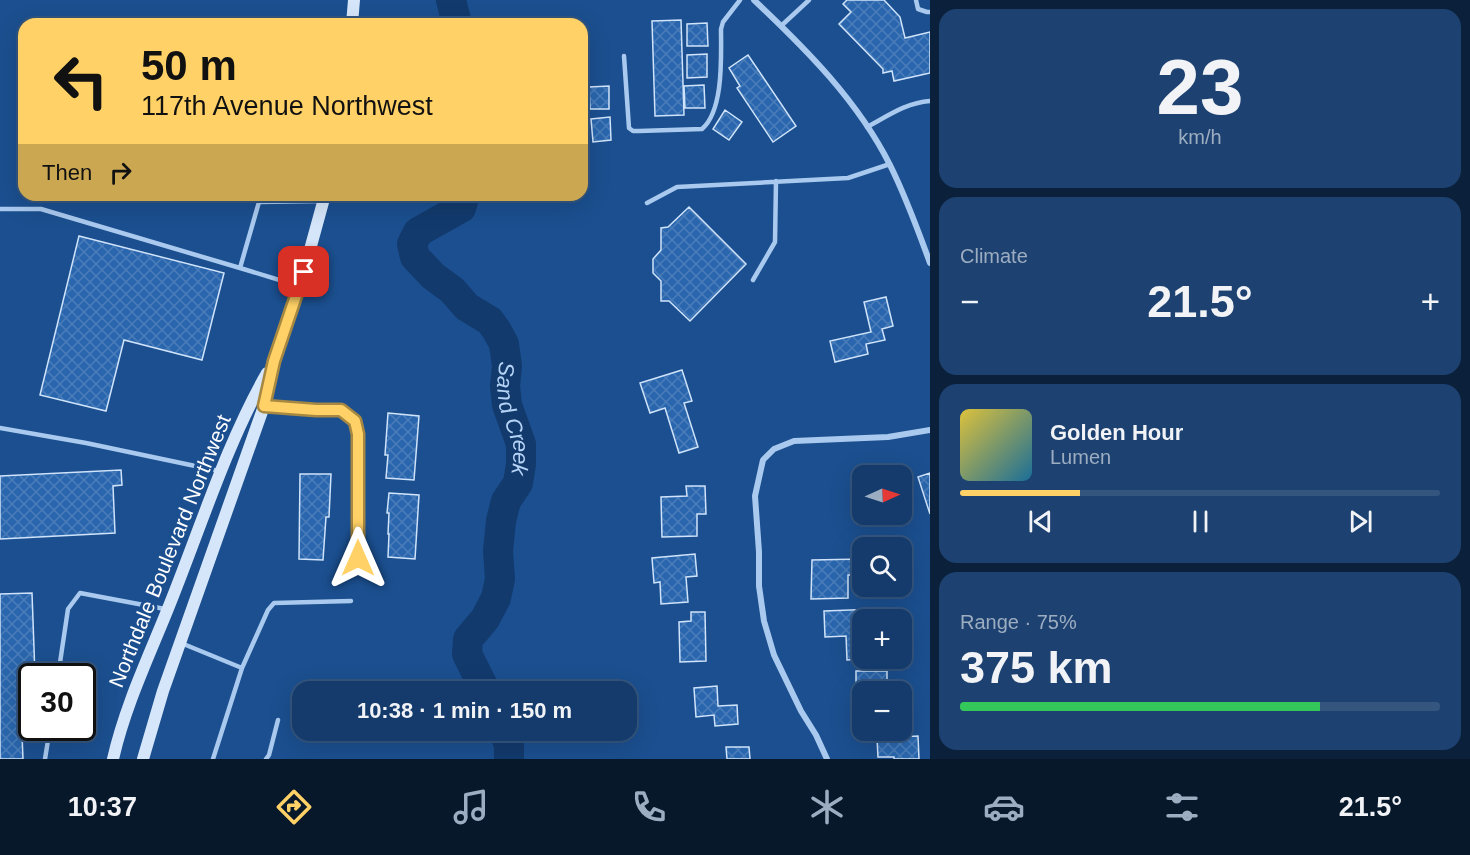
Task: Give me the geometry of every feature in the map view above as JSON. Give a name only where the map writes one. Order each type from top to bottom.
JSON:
[{"type":"main road","points":[[352,18],[354,0]]},
{"type":"main road","name":"Northdale Boulevard Northwest","points":[[143,759],[163,691],[264,406],[274,361],[300,286],[323,201]]},
{"type":"main road","name":"Northdale Boulevard Northwest","points":[[113,759],[134,690],[222,471],[254,396],[274,361]]},
{"type":"street","points":[[754,0],[819,64],[867,127],[890,164],[915,221],[930,263]]},
{"type":"street","points":[[264,406],[341,410],[355,421],[358,434],[358,558]]},
{"type":"street","points":[[827,759],[774,655],[764,621],[759,586],[755,496],[763,460],[774,449],[794,441],[888,437],[930,430]]},
{"type":"lane","points":[[624,56],[629,128],[633,131],[702,129],[707,125],[715,105],[721,77],[723,22],[740,0]]},
{"type":"lane","points":[[782,26],[809,0]]},
{"type":"lane","points":[[916,0],[918,9],[930,12]]},
{"type":"lane","points":[[867,127],[904,106],[930,101]]},
{"type":"lane","points":[[647,203],[677,187],[848,178],[890,164]]},
{"type":"lane","points":[[753,280],[775,242],[776,182]]},
{"type":"lane","points":[[240,268],[259,201]]},
{"type":"lane","points":[[0,209],[40,209],[300,286]]},
{"type":"lane","points":[[0,428],[222,471]]},
{"type":"lane","points":[[60,663],[68,609],[80,593],[168,609]]},
{"type":"lane","points":[[213,759],[242,668],[268,610],[274,603],[351,601]]},
{"type":"lane","points":[[181,643],[242,668]]},
{"type":"lane","points":[[266,759],[278,720]]},
{"type":"lane","points":[[45,759],[48,741]]},
{"type":"building","points":[[847,0],[884,0],[900,17],[905,38],[930,32],[930,73],[894,81],[892,71],[883,73],[883,69],[839,24],[851,12],[843,4]]},
{"type":"building","points":[[681,20],[684,115],[655,116],[652,21]]},
{"type":"building","points":[[707,23],[708,46],[687,46],[687,24]]},
{"type":"building","points":[[707,54],[707,77],[687,78],[687,55]]},
{"type":"building","points":[[748,55],[796,126],[773,142],[737,88],[740,86],[729,68]]},
{"type":"building","points":[[704,85],[705,108],[685,108],[684,86]]},
{"type":"building","points":[[609,86],[609,109],[590,109],[589,87]]},
{"type":"building","points":[[725,110],[742,122],[729,140],[713,129]]},
{"type":"building","points":[[610,117],[611,140],[593,142],[591,119]]},
{"type":"building","points":[[689,207],[746,264],[690,321],[669,301],[661,301],[661,281],[653,273],[653,259],[661,250],[661,228],[668,227]]},
{"type":"building","points":[[79,236],[224,273],[202,360],[124,340],[106,411],[40,395]]},
{"type":"building","points":[[886,297],[893,326],[882,329],[885,340],[866,344],[868,354],[835,362],[830,341],[871,332],[864,302]]},
{"type":"building","points":[[682,370],[692,401],[684,403],[698,447],[679,453],[665,408],[650,413],[640,383]]},
{"type":"building","points":[[388,413],[419,416],[414,480],[386,478]]},
{"type":"building","points":[[121,470],[122,485],[113,486],[115,533],[0,539],[0,476]]},
{"type":"building","points":[[930,473],[930,514],[918,477]]},
{"type":"building","points":[[300,474],[331,474],[329,517],[326,517],[323,560],[299,559]]},
{"type":"building","points":[[686,486],[705,486],[706,514],[697,514],[697,536],[662,537],[661,497],[687,496]]},
{"type":"building","points":[[389,493],[419,495],[415,559],[388,557]]},
{"type":"building","points":[[695,554],[697,576],[686,577],[688,602],[661,604],[660,582],[654,583],[652,558]]},
{"type":"building","points":[[852,559],[852,575],[848,575],[848,598],[811,599],[812,560]]},
{"type":"building","points":[[32,593],[35,663],[18,663],[18,741],[22,741],[23,759],[0,759],[0,594]]},
{"type":"building","points":[[852,610],[852,660],[847,660],[846,636],[825,637],[824,611]]},
{"type":"building","points":[[691,612],[705,612],[706,661],[680,662],[679,622],[691,621]]},
{"type":"building","points":[[856,671],[887,671],[887,681],[856,681]]},
{"type":"building","points":[[717,686],[718,706],[737,705],[738,724],[715,726],[714,715],[696,717],[694,688]]},
{"type":"building","points":[[912,736],[918,736],[919,759],[878,757],[877,741],[912,741]]},
{"type":"building","points":[[726,747],[749,747],[750,759],[727,759]]},
{"type":"waterway","name":"Sand Creek","points":[[451,0],[456,18]]},
{"type":"waterway","name":"Sand Creek","points":[[463,201],[461,208],[418,232],[412,244],[415,257],[433,276],[452,290],[467,307],[490,321],[497,331],[504,344],[507,366],[505,386],[507,405],[521,444],[518,483],[506,501],[501,521],[498,551],[500,579],[496,598],[485,619],[468,639],[467,654],[480,681]]},
{"type":"waterway","name":"Sand Creek","points":[[507,741],[509,759]]},
{"type":"route","points":[[304,272],[274,361],[264,406],[341,410],[355,421],[358,434],[358,558]]}]
